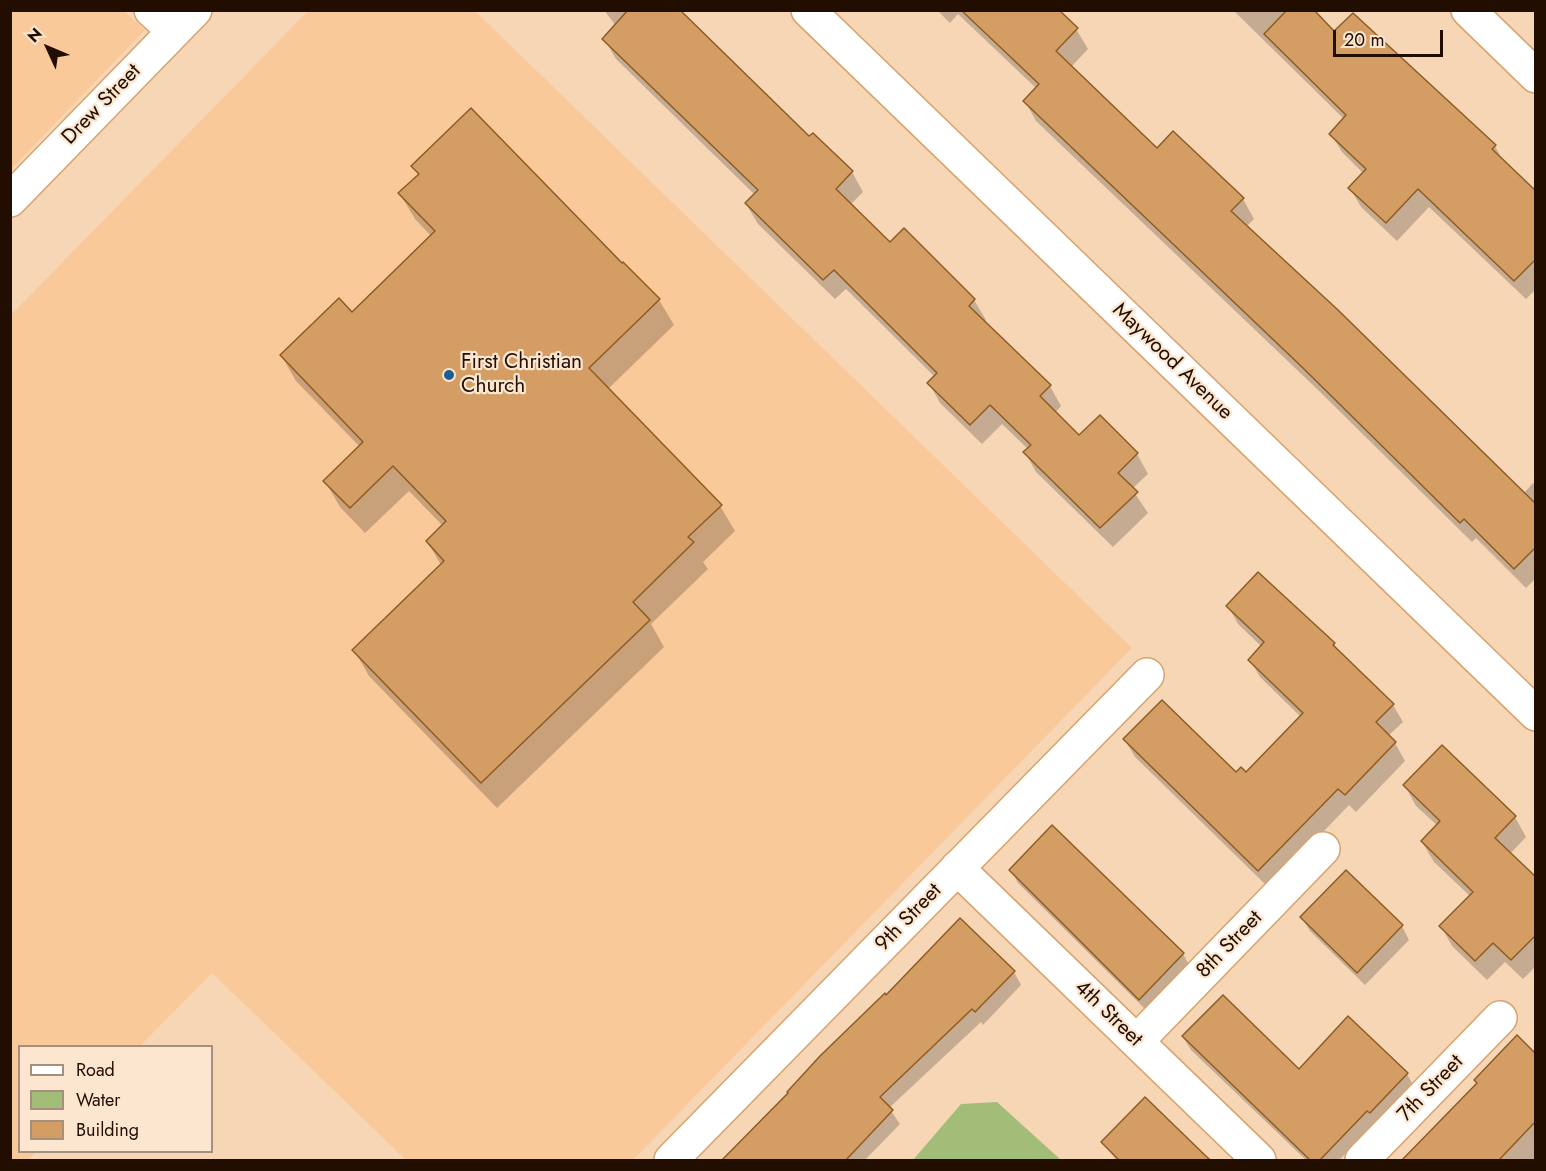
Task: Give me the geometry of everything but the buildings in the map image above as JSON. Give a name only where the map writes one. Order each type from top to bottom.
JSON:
[{"type":"street","name":"Maywood Avenue","points":[[808,10],[1536,714]]},
{"type":"street","points":[[1468,10],[1536,76]]},
{"type":"street","name":"Drew Street","points":[[10,200],[173,17]]},
{"type":"street","name":"9th Street","points":[[671,1161],[1147,675]]},
{"type":"street","name":"8th Street","points":[[1137,1041],[1323,849]]},
{"type":"street","name":"4th Street","points":[[957,868],[1259,1161]]},
{"type":"street","name":"7th Street","points":[[1362,1161],[1500,1018]]},
{"type":"shaded area","points":[[11,10],[124,11],[145,30],[11,169]]},
{"type":"shaded area","points":[[308,11],[475,11],[1132,648],[633,1160],[406,1160],[212,973],[141,1045],[18,1045],[18,1153],[35,1153],[28,1160],[11,1160],[10,316]]},
{"type":"water","points":[[997,1102],[1061,1160],[913,1160],[961,1104]]},
{"type":"place","name":"First Christian Church","points":[[449,375]]}]
